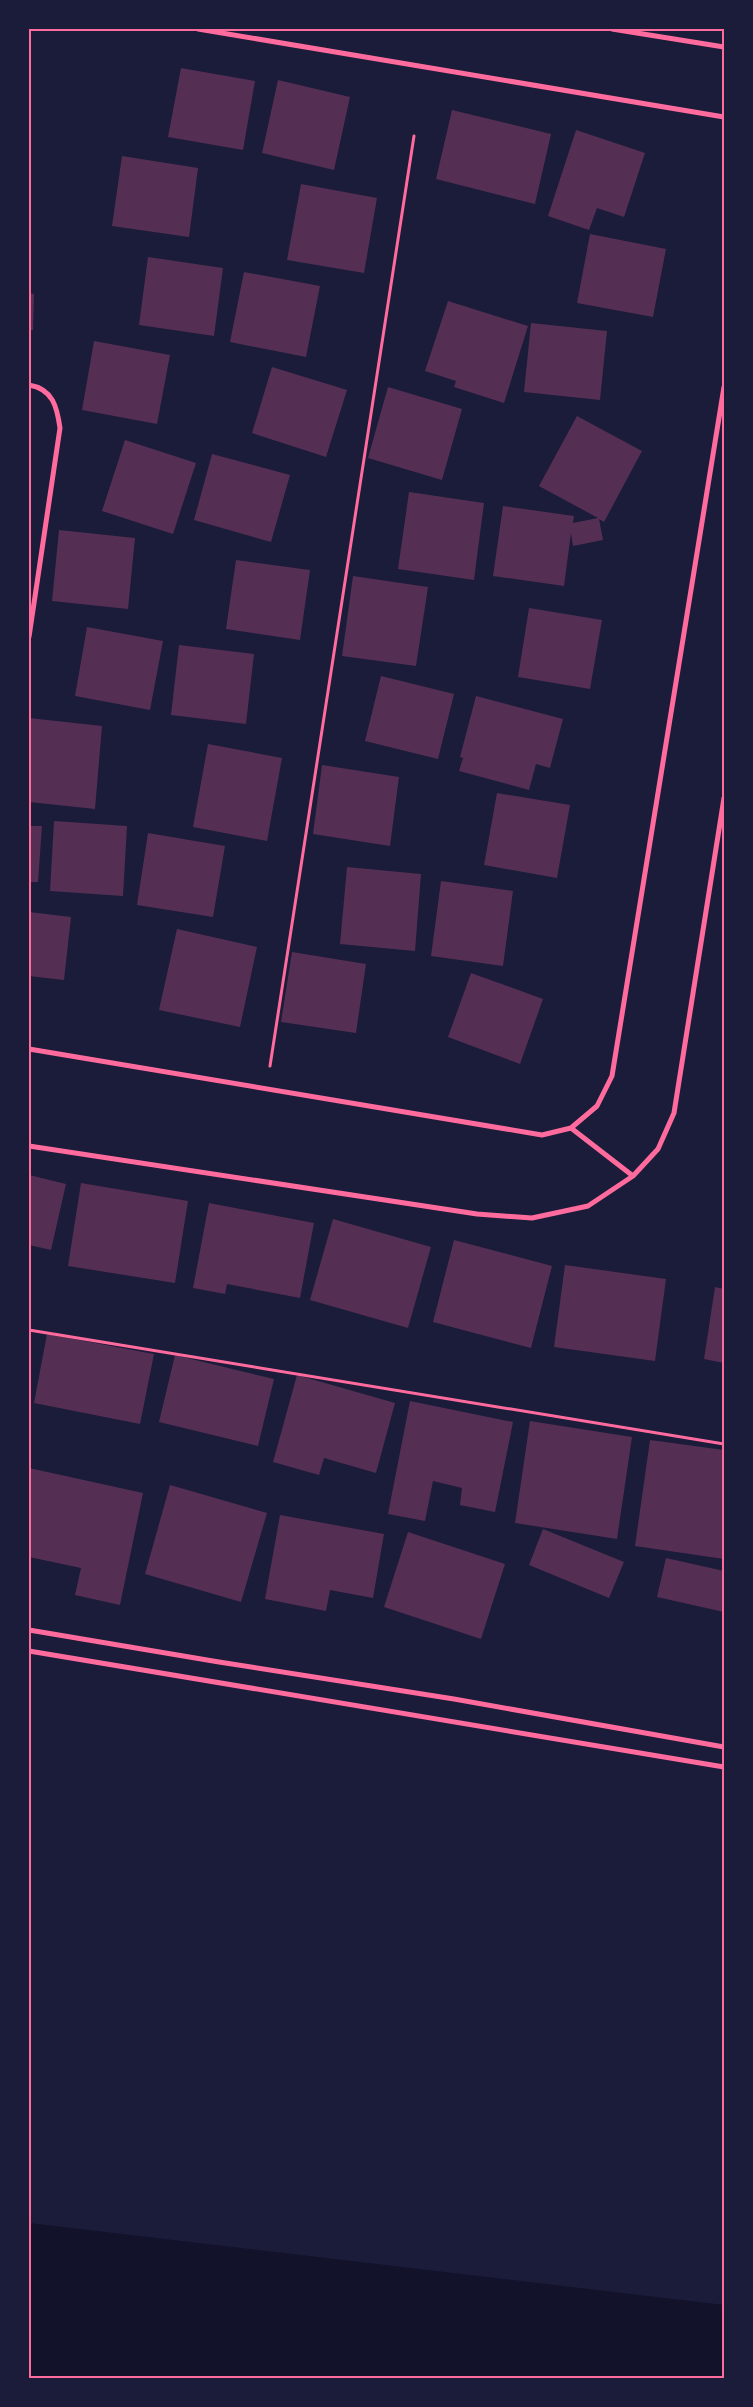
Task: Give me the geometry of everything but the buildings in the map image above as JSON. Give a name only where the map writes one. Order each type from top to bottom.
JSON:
[{"type":"street","points":[[198,29],[724,117]]},
{"type":"street","points":[[612,29],[724,47]]},
{"type":"street","points":[[29,385],[37,386],[58,407],[60,428],[29,637]]},
{"type":"street","points":[[29,1049],[542,1135],[571,1128],[596,1106],[612,1076],[724,387]]},
{"type":"street","points":[[29,1146],[468,1213],[532,1218],[588,1206],[633,1176],[658,1149],[674,1112],[724,798]]},
{"type":"street","points":[[571,1128],[633,1176]]},
{"type":"street","points":[[29,1630],[229,1664],[454,1699],[724,1747]]},
{"type":"street","points":[[29,1650],[724,1767]]},
{"type":"path","points":[[267,1089],[414,136]]},
{"type":"path","points":[[29,1330],[724,1444]]},
{"type":"shaded area","points":[[29,2223],[724,2305],[724,2378],[29,2378]]}]
